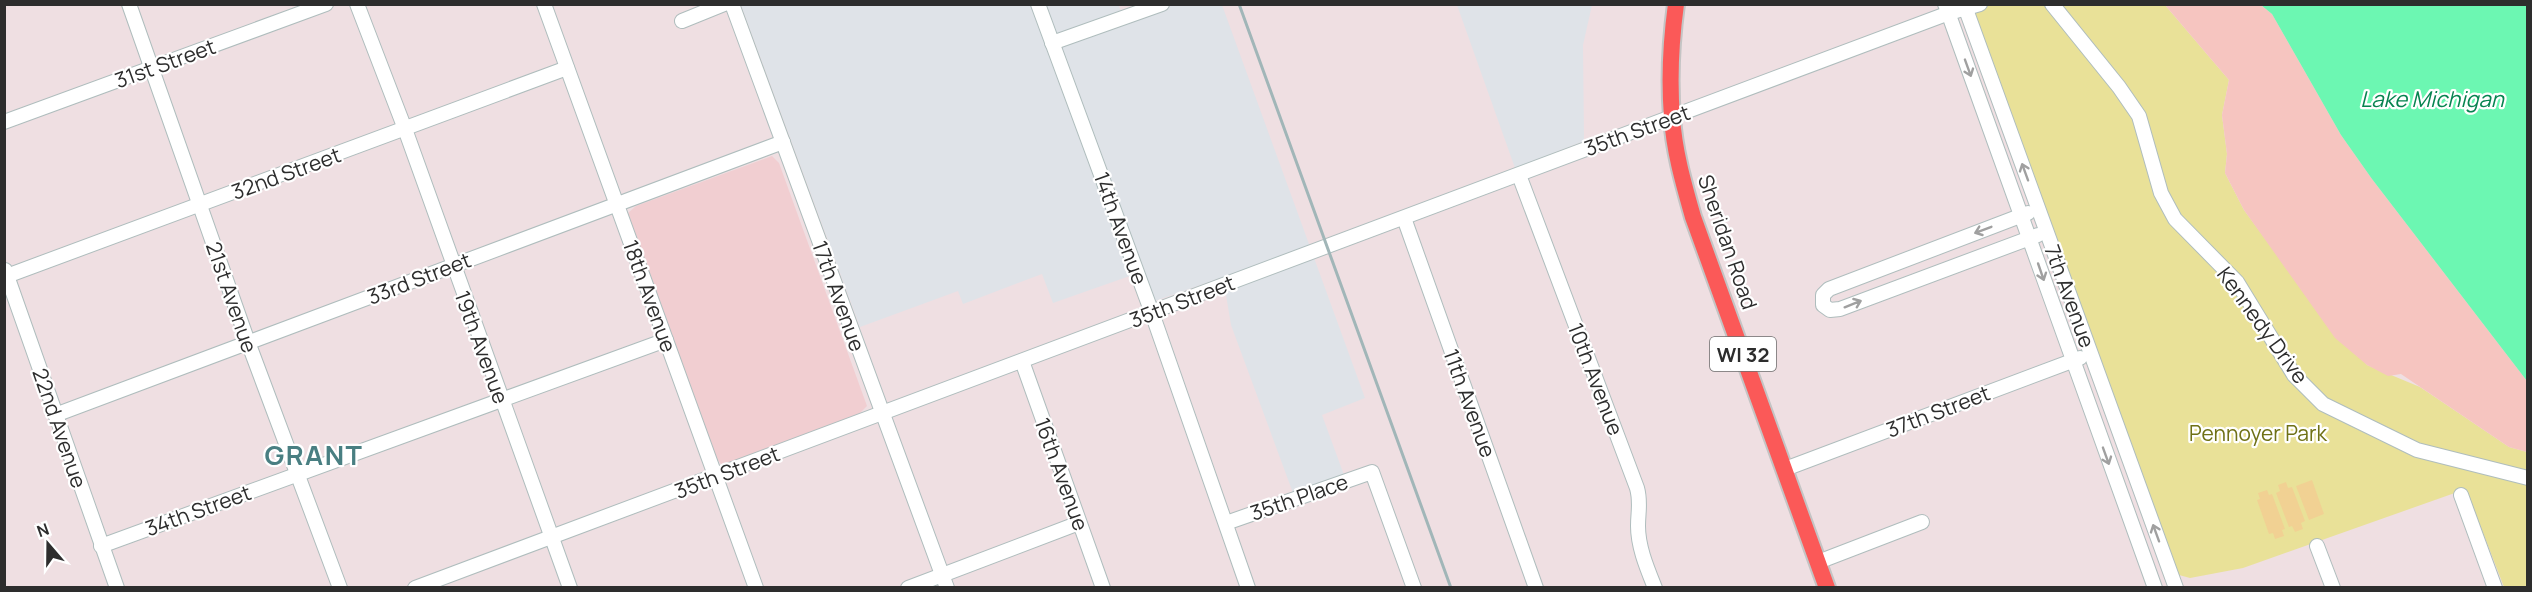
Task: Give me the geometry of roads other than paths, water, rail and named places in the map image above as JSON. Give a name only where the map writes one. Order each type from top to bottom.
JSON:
[{"type":"main road","name":"Sheridan Road","points":[[1676,4],[1672,37],[1672,117],[1681,172],[1693,217],[1827,588]]},
{"type":"street","name":"21st Avenue","points":[[129,4],[248,342],[340,588]]},
{"type":"street","name":"31st Street","points":[[4,122],[326,4]]},
{"type":"street","name":"19th Avenue","points":[[357,4],[405,129],[570,588]]},
{"type":"street","name":"18th Avenue","points":[[544,4],[756,588]]},
{"type":"street","points":[[682,21],[724,4]]},
{"type":"street","name":"17th Avenue","points":[[732,4],[944,581]]},
{"type":"street","name":"14th Avenue","points":[[1038,4],[1152,312],[1248,588]]},
{"type":"street","points":[[1052,43],[1162,4]]},
{"type":"street","points":[[1947,9],[1980,4]]},
{"type":"street","name":"Kennedy Drive","points":[[2052,4],[2119,87],[2139,116],[2161,193],[2175,219],[2237,282],[2294,375],[2323,404],[2417,450],[2528,478]]},
{"type":"street","name":"7th Avenue","points":[[1965,7],[2176,588]]},
{"type":"street","name":"35th Street","points":[[415,588],[1519,175],[1947,9]]},
{"type":"street","name":"7th Avenue","points":[[1947,9],[2071,361],[2155,588]]},
{"type":"street","name":"32nd Street","points":[[5,274],[567,68]]},
{"type":"street","name":"33rd Street","points":[[55,415],[783,142]]},
{"type":"street","name":"10th Avenue","points":[[1519,175],[1637,488],[1641,503],[1638,527],[1642,554],[1654,588]]},
{"type":"street","points":[[2038,209],[1829,289],[1823,295],[1823,305],[1830,310],[1840,309],[2046,231]]},
{"type":"street","name":"11th Avenue","points":[[1404,218],[1536,588]]},
{"type":"street","name":"22nd Avenue","points":[[5,274],[117,588]]},
{"type":"street","name":"34th Street","points":[[101,546],[666,340]]},
{"type":"street","name":"37th Street","points":[[1785,469],[2090,354]]},
{"type":"street","name":"16th Avenue","points":[[1022,361],[1103,588]]},
{"type":"street","name":"35th Place","points":[[1226,523],[1372,472],[1414,588]]},
{"type":"street","points":[[2461,495],[2495,588]]},
{"type":"street","points":[[1818,562],[1922,522]]},
{"type":"street","points":[[908,588],[944,581],[1079,523]]},
{"type":"street","points":[[2317,546],[2333,588]]},
{"type":"water","name":"Lake Michigan","points":[[2261,5],[2527,5],[2527,381],[2372,179],[2341,135],[2272,14]]},
{"type":"railway","points":[[1239,4],[1451,588]]},
{"type":"district","name":"GRANT","points":[[314,454]]},
{"type":"park label","name":"Pennoyer Park","points":[[2258,433]]}]
